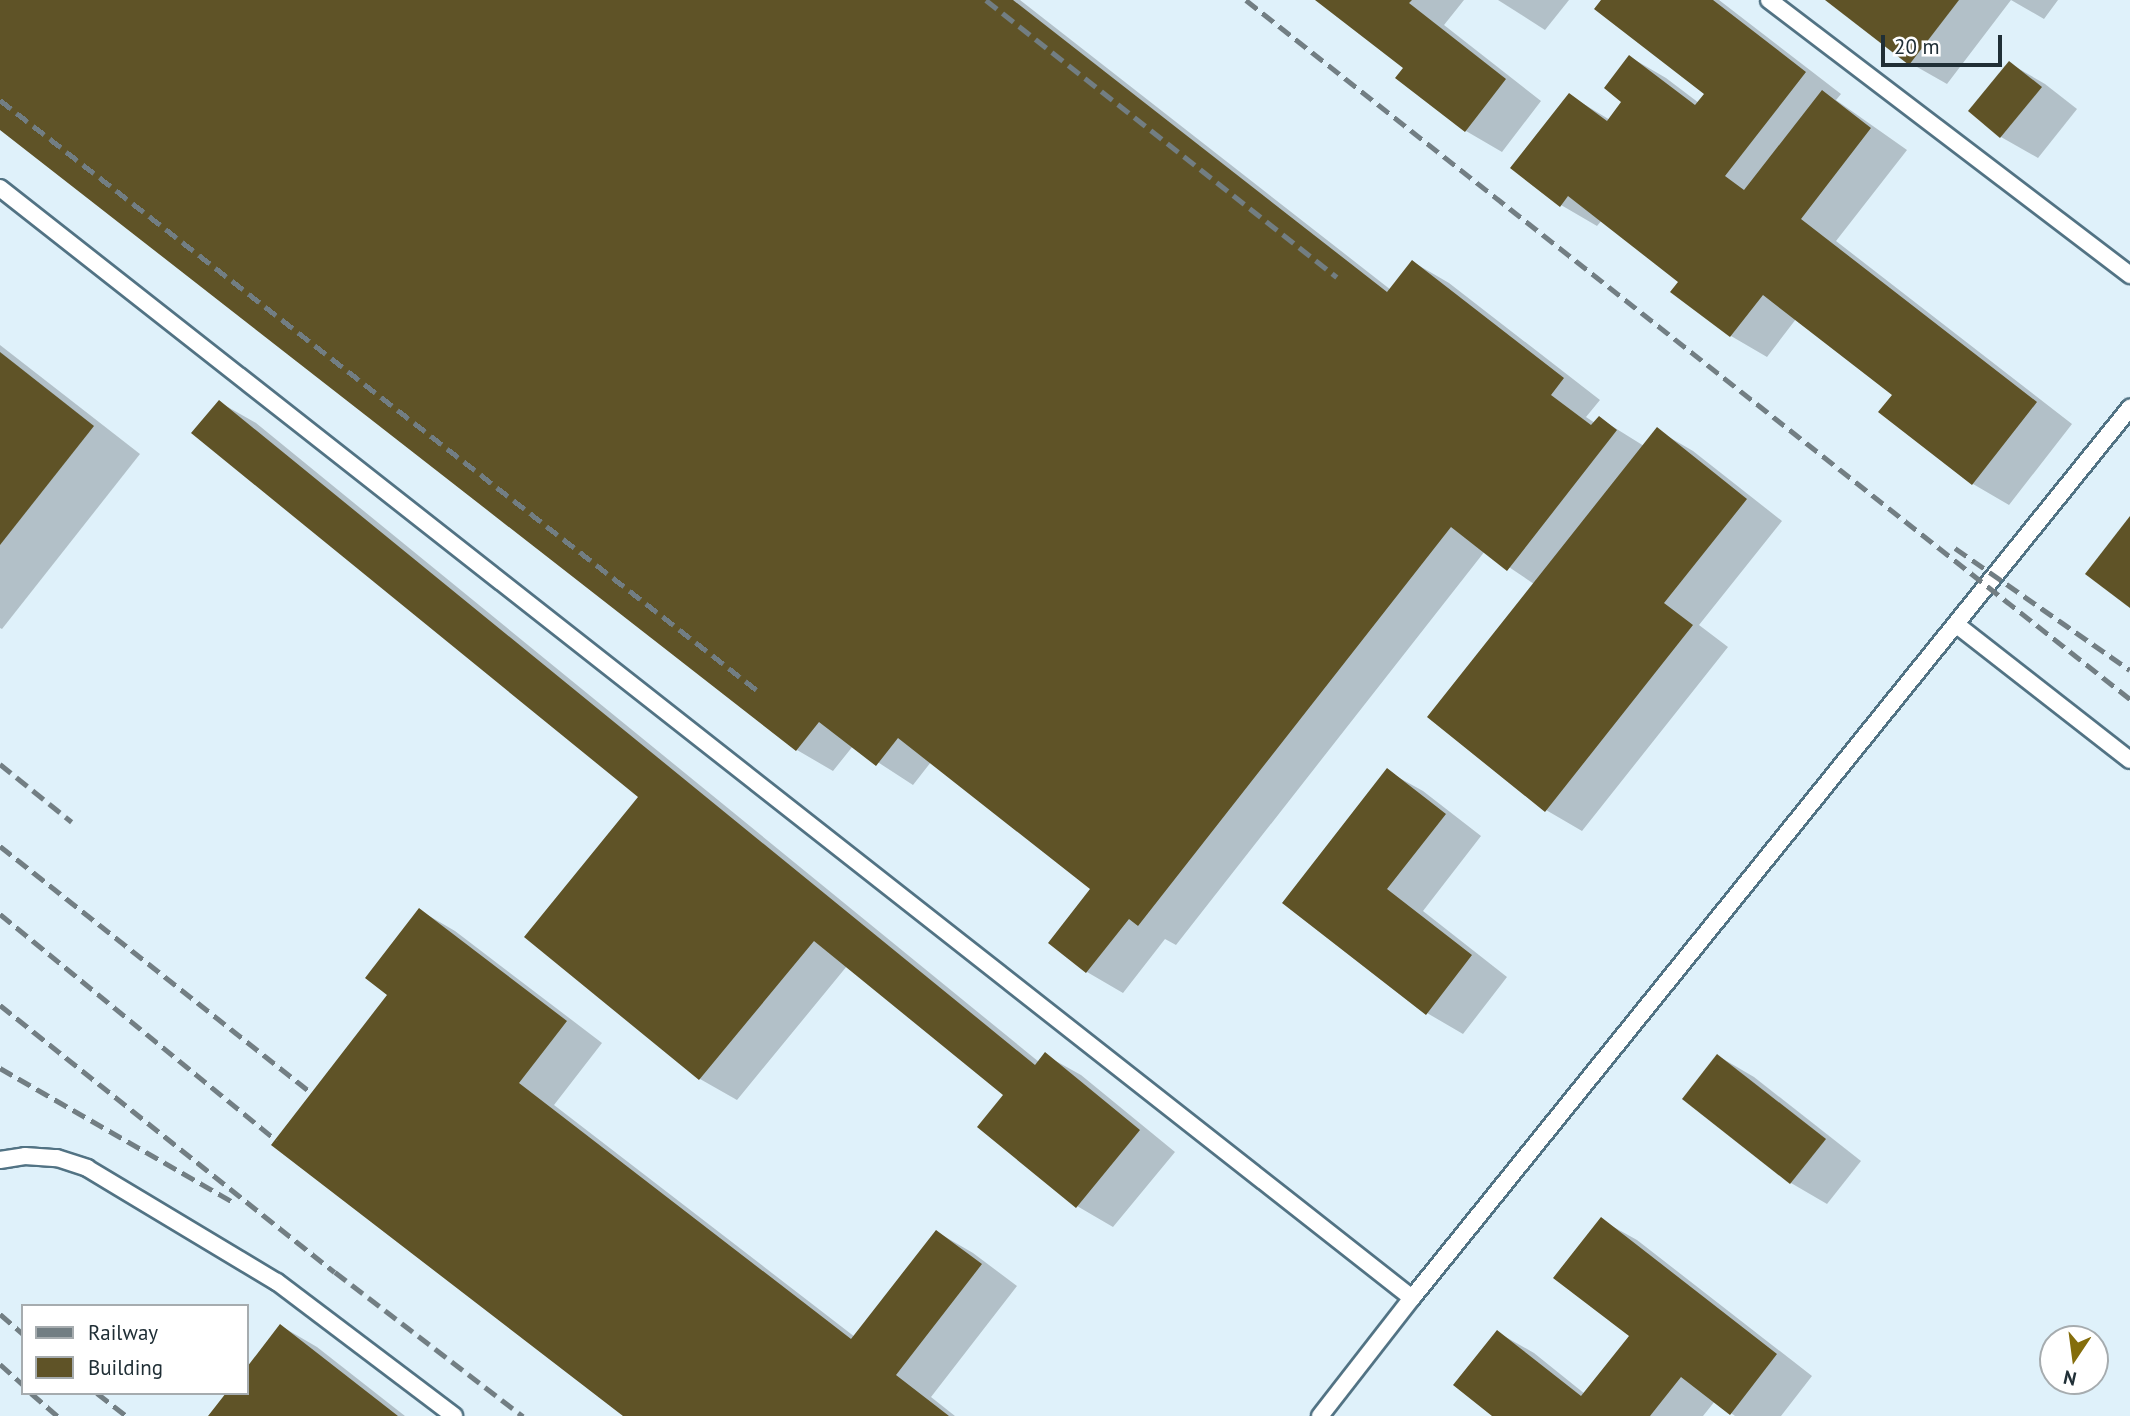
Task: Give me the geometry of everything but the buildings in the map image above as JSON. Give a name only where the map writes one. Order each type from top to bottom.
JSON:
[{"type":"lane","points":[[1769,0],[2130,275]]},
{"type":"lane","points":[[0,188],[1412,1298]]},
{"type":"lane","points":[[1320,1416],[1412,1298],[2130,408]]},
{"type":"lane","points":[[1957,625],[2130,760]]},
{"type":"lane","points":[[0,1160],[25,1156],[57,1157],[88,1168],[277,1282],[454,1416]]},
{"type":"shaded area","points":[[0,0],[2130,0],[2130,1416],[0,1416]]},
{"type":"railway","points":[[986,0],[1337,277]]},
{"type":"railway","points":[[1246,0],[2130,699]]},
{"type":"railway","points":[[0,100],[762,694]]},
{"type":"railway","points":[[1955,548],[2130,670]]},
{"type":"railway","points":[[0,764],[72,822]]},
{"type":"railway","points":[[0,846],[312,1093]]},
{"type":"railway","points":[[0,914],[276,1140]]},
{"type":"railway","points":[[0,1005],[335,1272],[523,1416]]},
{"type":"railway","points":[[0,1068],[231,1201]]},
{"type":"railway","points":[[0,1314],[21,1332]]},
{"type":"railway","points":[[0,1364],[21,1383]]},
{"type":"railway","points":[[33,1395],[57,1416]]},
{"type":"railway","points":[[100,1395],[126,1416]]}]
